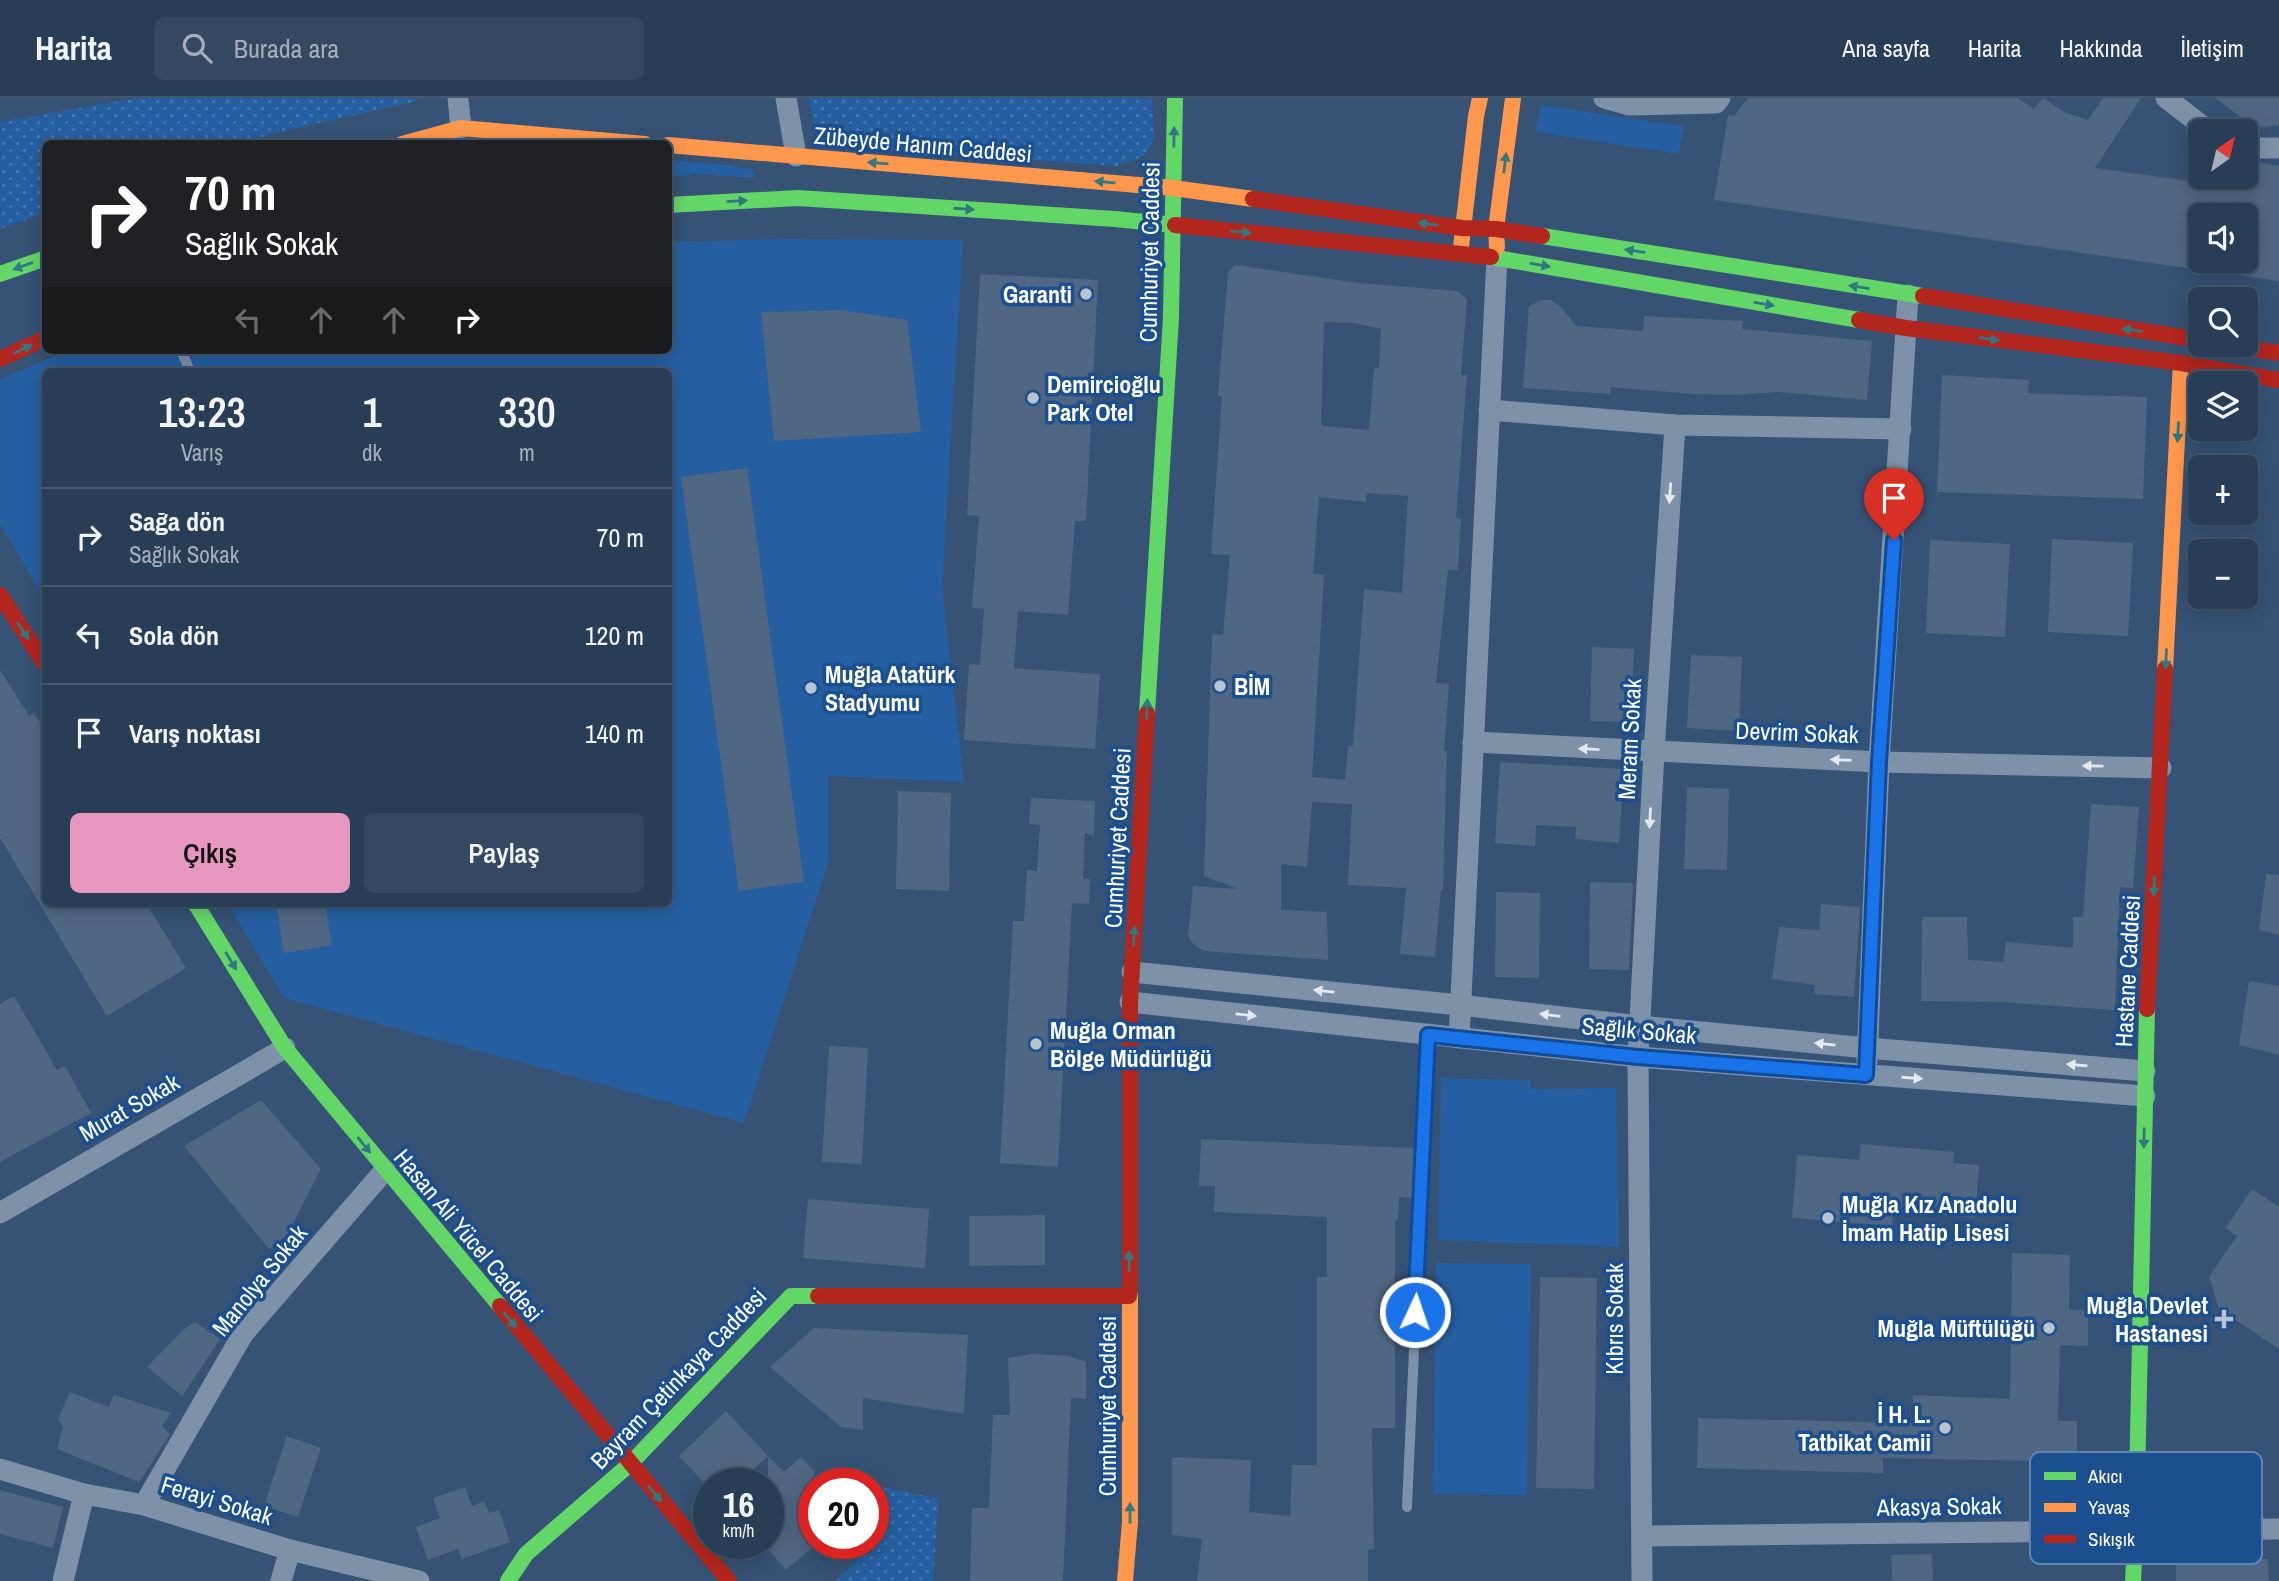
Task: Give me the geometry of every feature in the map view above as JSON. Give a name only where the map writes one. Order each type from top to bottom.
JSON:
[{"type":"main road","name":"Cumhuriyet Caddesi","points":[[1125,1581],[1130,1522],[1130,1002],[1171,317],[1175,98]]},
{"type":"main road","points":[[1460,254],[1480,98]]},
{"type":"main road","points":[[1497,258],[1496,229],[1513,98]]},
{"type":"main road","points":[[432,140],[462,136],[554,140]]},
{"type":"main road","name":"Zübeyde Hanım Caddesi","points":[[672,145],[1173,188],[1462,228],[1496,229],[2188,339]]},
{"type":"main road","points":[[796,156],[798,198]]},
{"type":"main road","points":[[672,205],[798,198],[1173,225],[1497,258],[1906,328],[2181,363],[2279,380]]},
{"type":"main road","points":[[0,274],[42,259]]},
{"type":"main road","points":[[0,359],[42,340]]},
{"type":"main road","points":[[2258,350],[2279,353]]},
{"type":"main road","name":"Hastane Caddesi","points":[[2138,1452],[2145,1039],[2181,363]]},
{"type":"main road","points":[[0,595],[42,660]]},
{"type":"main road","name":"Hasan Ali Yücel Caddesi","points":[[197,907],[285,1048],[729,1581]]},
{"type":"main road","name":"Bayram Çetinkaya Caddesi","points":[[508,1581],[526,1554],[630,1464],[790,1296],[1129,1296]]},
{"type":"street","points":[[458,98],[462,136]]},
{"type":"street","points":[[786,98],[796,156]]},
{"type":"street","points":[[1604,98],[1629,105],[1716,103],[1720,98]]},
{"type":"street","points":[[2166,98],[2193,119]]},
{"type":"street","points":[[2258,148],[2279,148]]},
{"type":"street","points":[[1459,1038],[1497,258]]},
{"type":"street","points":[[1866,1075],[1879,762],[1908,295]]},
{"type":"street","points":[[1489,410],[1675,425],[1901,429]]},
{"type":"street","name":"Meram Sokak","points":[[1638,1057],[1675,425]]},
{"type":"street","name":"Devrim Sokak","points":[[1473,742],[1879,762],[2161,768]]},
{"type":"street","name":"Sağlık Sokak","points":[[1132,972],[1867,1048],[2145,1070]]},
{"type":"street","name":"Sağlık Sokak","points":[[1130,1002],[1638,1057],[2145,1096]]},
{"type":"street","name":"Murat Sokak","points":[[0,1213],[285,1048]]},
{"type":"street","name":"Kıbrıs Sokak","points":[[1638,1057],[1642,1581]]},
{"type":"street","name":"Manolya Sokak","points":[[145,1505],[243,1334],[385,1170]]},
{"type":"street","name":"Ferayi Sokak","points":[[0,1469],[84,1494],[145,1505],[290,1550],[419,1581]]},
{"type":"street","points":[[63,1581],[84,1494]]},
{"type":"street","name":"Akasya Sokak","points":[[1643,1536],[2030,1531]]},
{"type":"street","points":[[281,1581],[290,1550]]},
{"type":"lane","points":[[1407,1507],[1428,1035]]},
{"type":"shaded area","points":[[136,98],[416,98],[417,101],[255,140],[42,140],[42,214],[0,229],[0,122]]},
{"type":"shaded area","points":[[808,98],[1151,98],[1155,137],[1144,156],[1117,166],[818,144]]},
{"type":"shaded area","points":[[1540,105],[1683,126],[1679,154],[1536,132]]},
{"type":"shaded area","points":[[672,160],[755,170],[753,178],[697,174],[672,177]]},
{"type":"shaded area","name":"Muğla Atatürk Stadyumu","points":[[783,239],[963,240],[942,586],[964,782],[828,776],[828,863],[744,1123],[284,998],[229,907],[672,907],[672,368],[42,368],[42,595],[0,524],[0,379],[59,354],[672,354],[672,242]]},
{"type":"shaded area","points":[[1441,1078],[1530,1080],[1530,1089],[1616,1088],[1619,1247],[1438,1240]]},
{"type":"shaded area","points":[[1436,1263],[1531,1264],[1527,1495],[1433,1494]]},
{"type":"shaded area","points":[[889,1488],[939,1499],[933,1581],[835,1581],[857,1561],[889,1559]]},
{"type":"building","points":[[1748,98],[2018,98],[2034,109],[2043,98],[2066,113],[2088,120],[2103,98],[2141,98],[2095,168],[2188,181],[2188,189],[2258,189],[2258,162],[2279,166],[2279,281],[2245,276],[2245,273],[2258,273],[2258,203],[2188,203],[2188,268],[1714,200],[1728,115],[1734,116]]},
{"type":"building","points":[[2216,98],[2279,98],[2279,125],[2258,126],[2258,119],[2243,119]]},
{"type":"building","points":[[1236,265],[1358,283],[1458,291],[1467,299],[1461,375],[1467,375],[1456,518],[1461,519],[1458,570],[1448,570],[1436,683],[1449,684],[1444,751],[1447,751],[1443,890],[1441,889],[1435,957],[1400,954],[1406,888],[1348,885],[1352,804],[1312,802],[1307,867],[1281,864],[1281,910],[1327,912],[1328,960],[1204,951],[1193,944],[1188,936],[1193,886],[1238,889],[1204,876],[1212,634],[1223,635],[1230,555],[1211,554],[1222,396],[1218,396],[1228,272]],"holes":[[[1324,322],[1354,323],[1381,329],[1379,368],[1374,368],[1369,430],[1321,424]],[[1367,493],[1408,496],[1402,593],[1364,589],[1353,746],[1348,746],[1345,780],[1312,777],[1324,575],[1313,574],[1319,497],[1366,502]]]},
{"type":"building","points":[[980,274],[1098,280],[1086,521],[1075,521],[1068,615],[1018,611],[1014,668],[1100,674],[1095,749],[964,740],[969,664],[980,665],[984,609],[972,608],[979,516],[967,515]]},
{"type":"building","points":[[1541,300],[1550,300],[1562,308],[1576,326],[1643,331],[1644,316],[1743,321],[1742,329],[1872,341],[1867,400],[1779,392],[1692,394],[1611,387],[1611,394],[1523,388],[1529,306]]},
{"type":"building","points":[[841,310],[907,320],[921,432],[774,441],[761,312]]},
{"type":"building","points":[[1942,375],[2029,380],[2028,393],[2147,397],[2143,499],[1937,492]]},
{"type":"building","points":[[747,468],[804,882],[739,891],[681,477]]},
{"type":"building","points":[[2052,539],[2133,543],[2128,636],[2048,632]]},
{"type":"building","points":[[1930,540],[2010,544],[2005,637],[1926,633]]},
{"type":"building","points":[[1592,647],[1634,649],[1631,722],[1590,721]]},
{"type":"building","points":[[1691,655],[1742,657],[1739,731],[1687,728]]},
{"type":"building","points":[[0,670],[29,716],[34,713],[42,726],[42,907],[148,907],[186,968],[107,1016],[0,838]]},
{"type":"building","points":[[1500,762],[1624,769],[1619,843],[1575,839],[1576,827],[1536,825],[1535,846],[1495,843]]},
{"type":"building","points":[[1687,787],[1729,789],[1727,870],[1684,869]]},
{"type":"building","points":[[898,791],[951,793],[949,891],[896,889]]},
{"type":"building","name":"Muğla Orman Bölge Müdürlüğü","points":[[1031,798],[1095,801],[1094,836],[1085,833],[1083,879],[1090,879],[1089,904],[1072,903],[1058,1167],[1000,1163],[1013,921],[1024,921],[1027,870],[1037,871],[1040,825],[1029,824]]},
{"type":"building","points":[[2091,804],[2139,807],[2133,888],[2120,887],[2115,1010],[2001,1002],[1921,1001],[1922,917],[1967,917],[1968,960],[2003,962],[2006,942],[2073,948],[2073,917],[2083,917]]},
{"type":"building","points":[[2266,874],[2279,875],[2279,935],[2259,930]]},
{"type":"building","points":[[1590,882],[1633,883],[1629,970],[1589,969]]},
{"type":"building","points":[[1496,892],[1540,893],[1539,978],[1495,977]]},
{"type":"building","points":[[1821,904],[1860,907],[1854,997],[1814,994],[1815,985],[1772,979],[1779,927],[1819,930]]},
{"type":"building","points":[[277,907],[326,907],[332,945],[284,953]]},
{"type":"building","points":[[2249,981],[2279,986],[2279,1055],[2239,1045]]},
{"type":"building","points":[[14,996],[57,1070],[65,1066],[91,1113],[0,1162],[0,1004]]},
{"type":"building","points":[[829,1046],[868,1048],[862,1164],[822,1162]]},
{"type":"building","points":[[261,1100],[321,1169],[287,1235],[269,1249],[184,1146]]},
{"type":"building","points":[[1201,1139],[1415,1148],[1413,1198],[1399,1197],[1398,1221],[1395,1220],[1395,1428],[1372,1428],[1374,1549],[1368,1550],[1368,1581],[1197,1581],[1202,1539],[1172,1535],[1172,1457],[1251,1460],[1249,1512],[1290,1516],[1292,1465],[1317,1465],[1317,1277],[1327,1277],[1327,1217],[1214,1212],[1215,1186],[1199,1186]]},
{"type":"building","points":[[1861,1144],[1954,1152],[1953,1163],[1979,1165],[1975,1218],[1893,1211],[1892,1226],[1792,1218],[1797,1155],[1859,1160]]},
{"type":"building","points":[[2252,1189],[2279,1207],[2279,1349],[2219,1309],[2209,1277],[2237,1236],[2226,1228]]},
{"type":"building","points":[[808,1199],[929,1209],[925,1268],[803,1258]]},
{"type":"building","points":[[1045,1215],[1045,1265],[969,1266],[969,1216]]},
{"type":"building","points":[[2012,1253],[2070,1255],[2069,1310],[2088,1310],[2088,1346],[2060,1345],[2058,1421],[2077,1421],[2077,1452],[2030,1452],[2030,1461],[1883,1458],[1883,1473],[1697,1468],[1698,1418],[1912,1423],[1913,1395],[2010,1399]]},
{"type":"building","points":[[1540,1277],[1597,1278],[1594,1489],[1536,1488]]},
{"type":"building","points":[[195,1322],[220,1339],[182,1396],[147,1367],[184,1329]]},
{"type":"building","points":[[814,1328],[968,1335],[964,1414],[863,1398],[863,1430],[841,1427],[770,1367]]},
{"type":"building","points":[[1033,1354],[1069,1356],[1086,1362],[1086,1399],[1071,1398],[1063,1581],[970,1581],[972,1508],[989,1508],[993,1415],[1010,1415],[1008,1358]]},
{"type":"building","points":[[70,1392],[109,1407],[114,1395],[171,1413],[162,1426],[170,1434],[139,1482],[57,1449],[63,1427],[58,1419]]},
{"type":"building","points":[[726,1411],[768,1456],[755,1468],[693,1468],[693,1471],[679,1456]]},
{"type":"building","points":[[287,1436],[321,1448],[298,1517],[264,1506]]},
{"type":"building","points":[[768,1456],[780,1468],[768,1468]]},
{"type":"building","points":[[801,1457],[811,1468],[798,1468],[799,1559],[786,1570],[777,1559],[784,1559],[784,1472]]},
{"type":"building","points":[[465,1487],[472,1506],[484,1501],[489,1513],[499,1510],[510,1542],[462,1559],[458,1549],[428,1560],[416,1527],[440,1518],[433,1498]]},
{"type":"building","points":[[0,1490],[63,1507],[53,1548],[0,1534]]},
{"type":"building","points":[[1932,1554],[1933,1581],[1892,1581],[1891,1555]]},
{"type":"building","points":[[2262,1559],[2268,1559],[2269,1581],[2176,1581],[2176,1564],[2262,1564]]},
{"type":"traffic: fast","points":[[1147,713],[1171,317],[1175,98]]},
{"type":"traffic: fast","points":[[672,205],[798,198],[1175,225]]},
{"type":"traffic: fast","points":[[1542,236],[1923,296]]},
{"type":"traffic: fast","points":[[1491,257],[1859,320]]},
{"type":"traffic: fast","points":[[0,274],[42,259]]},
{"type":"traffic: fast","points":[[197,907],[285,1048],[500,1306]]},
{"type":"traffic: fast","points":[[2138,1452],[2147,1009]]},
{"type":"traffic: fast","points":[[508,1581],[526,1554],[630,1464],[791,1296],[818,1296]]},
{"type":"traffic: fast","points":[[2133,1581],[2134,1564]]},
{"type":"traffic: slow","points":[[1461,247],[1480,98]]},
{"type":"traffic: slow","points":[[1497,247],[1496,229],[1513,98]]},
{"type":"traffic: slow","points":[[417,140],[461,128],[599,140]]},
{"type":"traffic: slow","points":[[672,145],[1173,188],[1253,199]]},
{"type":"traffic: slow","points":[[2165,669],[2181,363]]},
{"type":"traffic: slow","points":[[1125,1581],[1130,1522],[1130,1292]]},
{"type":"traffic: jam","points":[[1253,199],[1462,228],[1496,229],[1542,236]]},
{"type":"traffic: jam","points":[[1175,225],[1491,257]]},
{"type":"traffic: jam","points":[[1923,296],[2188,338]]},
{"type":"traffic: jam","points":[[1859,320],[2181,363],[2279,380]]},
{"type":"traffic: jam","points":[[0,359],[42,340]]},
{"type":"traffic: jam","points":[[2258,350],[2279,353]]},
{"type":"traffic: jam","points":[[0,595],[42,660]]},
{"type":"traffic: jam","points":[[2147,1009],[2165,669]]},
{"type":"traffic: jam","points":[[1130,1292],[1130,1002],[1147,713]]},
{"type":"traffic: jam","points":[[818,1296],[1129,1296]]},
{"type":"traffic: jam","points":[[500,1306],[729,1581]]},
{"type":"place","name":"Garanti","points":[[1086,294]]},
{"type":"place","name":"Demircioğlu Park Otel","points":[[1033,398]]},
{"type":"place","name":"BİM","points":[[1220,686]]},
{"type":"place","name":"Muğla Atatürk Stadyumu","points":[[811,688]]},
{"type":"place","name":"Muğla Orman Bölge Müdürlüğü","points":[[1036,1044]]},
{"type":"place","name":"Muğla Kız Anadolu İmam Hatip Lisesi","points":[[1828,1218]]},
{"type":"place","name":"Muğla Devlet Hastanesi","points":[[2224,1319]]},
{"type":"place","name":"Muğla Müftülüğü","points":[[2049,1328]]},
{"type":"place","name":"İ H. L. Tatbikat Camii","points":[[1945,1428]]},
{"type":"route","points":[[1415,1312],[1428,1035],[1638,1057],[1866,1075],[1879,762],[1894,540]]}]
